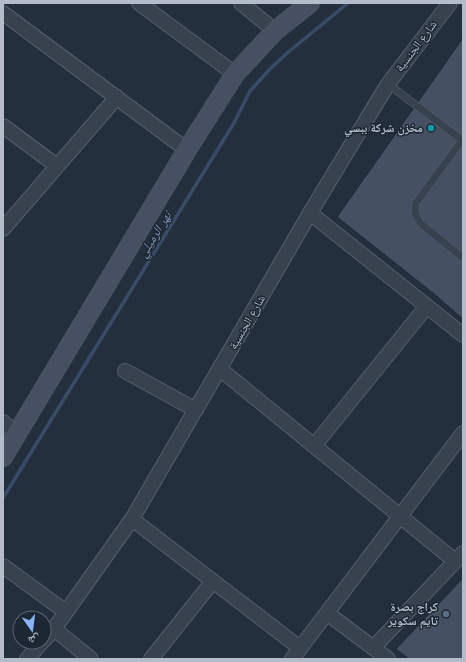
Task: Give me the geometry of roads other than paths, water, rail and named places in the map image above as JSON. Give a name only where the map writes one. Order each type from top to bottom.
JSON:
[{"type":"street","points":[[138,3],[235,74]]},
{"type":"street","points":[[241,3],[275,31]]},
{"type":"street","points":[[3,457],[10,428],[235,74],[275,31],[310,3]]},
{"type":"street","name":"شارع الجنسية","points":[[54,629],[132,519],[310,213],[388,84],[450,3]]},
{"type":"street","points":[[3,13],[187,150]]},
{"type":"street","points":[[3,229],[117,97]]},
{"type":"street","points":[[3,126],[57,166]]},
{"type":"street","points":[[310,213],[463,335]]},
{"type":"street","points":[[314,446],[427,306]]},
{"type":"street","points":[[220,369],[400,516],[459,557],[373,648]]},
{"type":"street","points":[[125,371],[196,410]]},
{"type":"street","points":[[132,519],[212,581],[296,654],[463,433]]},
{"type":"street","points":[[3,566],[66,612]]},
{"type":"street","points":[[151,659],[212,581]]},
{"type":"street","points":[[327,613],[388,659]]},
{"type":"street","points":[[54,629],[92,659]]},
{"type":"street","name":"شارع الجنسية","points":[[27,659],[35,650]]},
{"type":"lane","points":[[388,84],[463,139],[416,203],[415,212],[420,223],[463,258]]},
{"type":"waterway","name":"نهر الرميلي","points":[[3,498],[234,123],[250,91],[286,54],[348,3]]},
{"type":"place","name":"مخزن شركة ببسي","points":[[431,128]]},
{"type":"place","name":"كراج بصرة تايم سكوير","points":[[446,614]]}]
